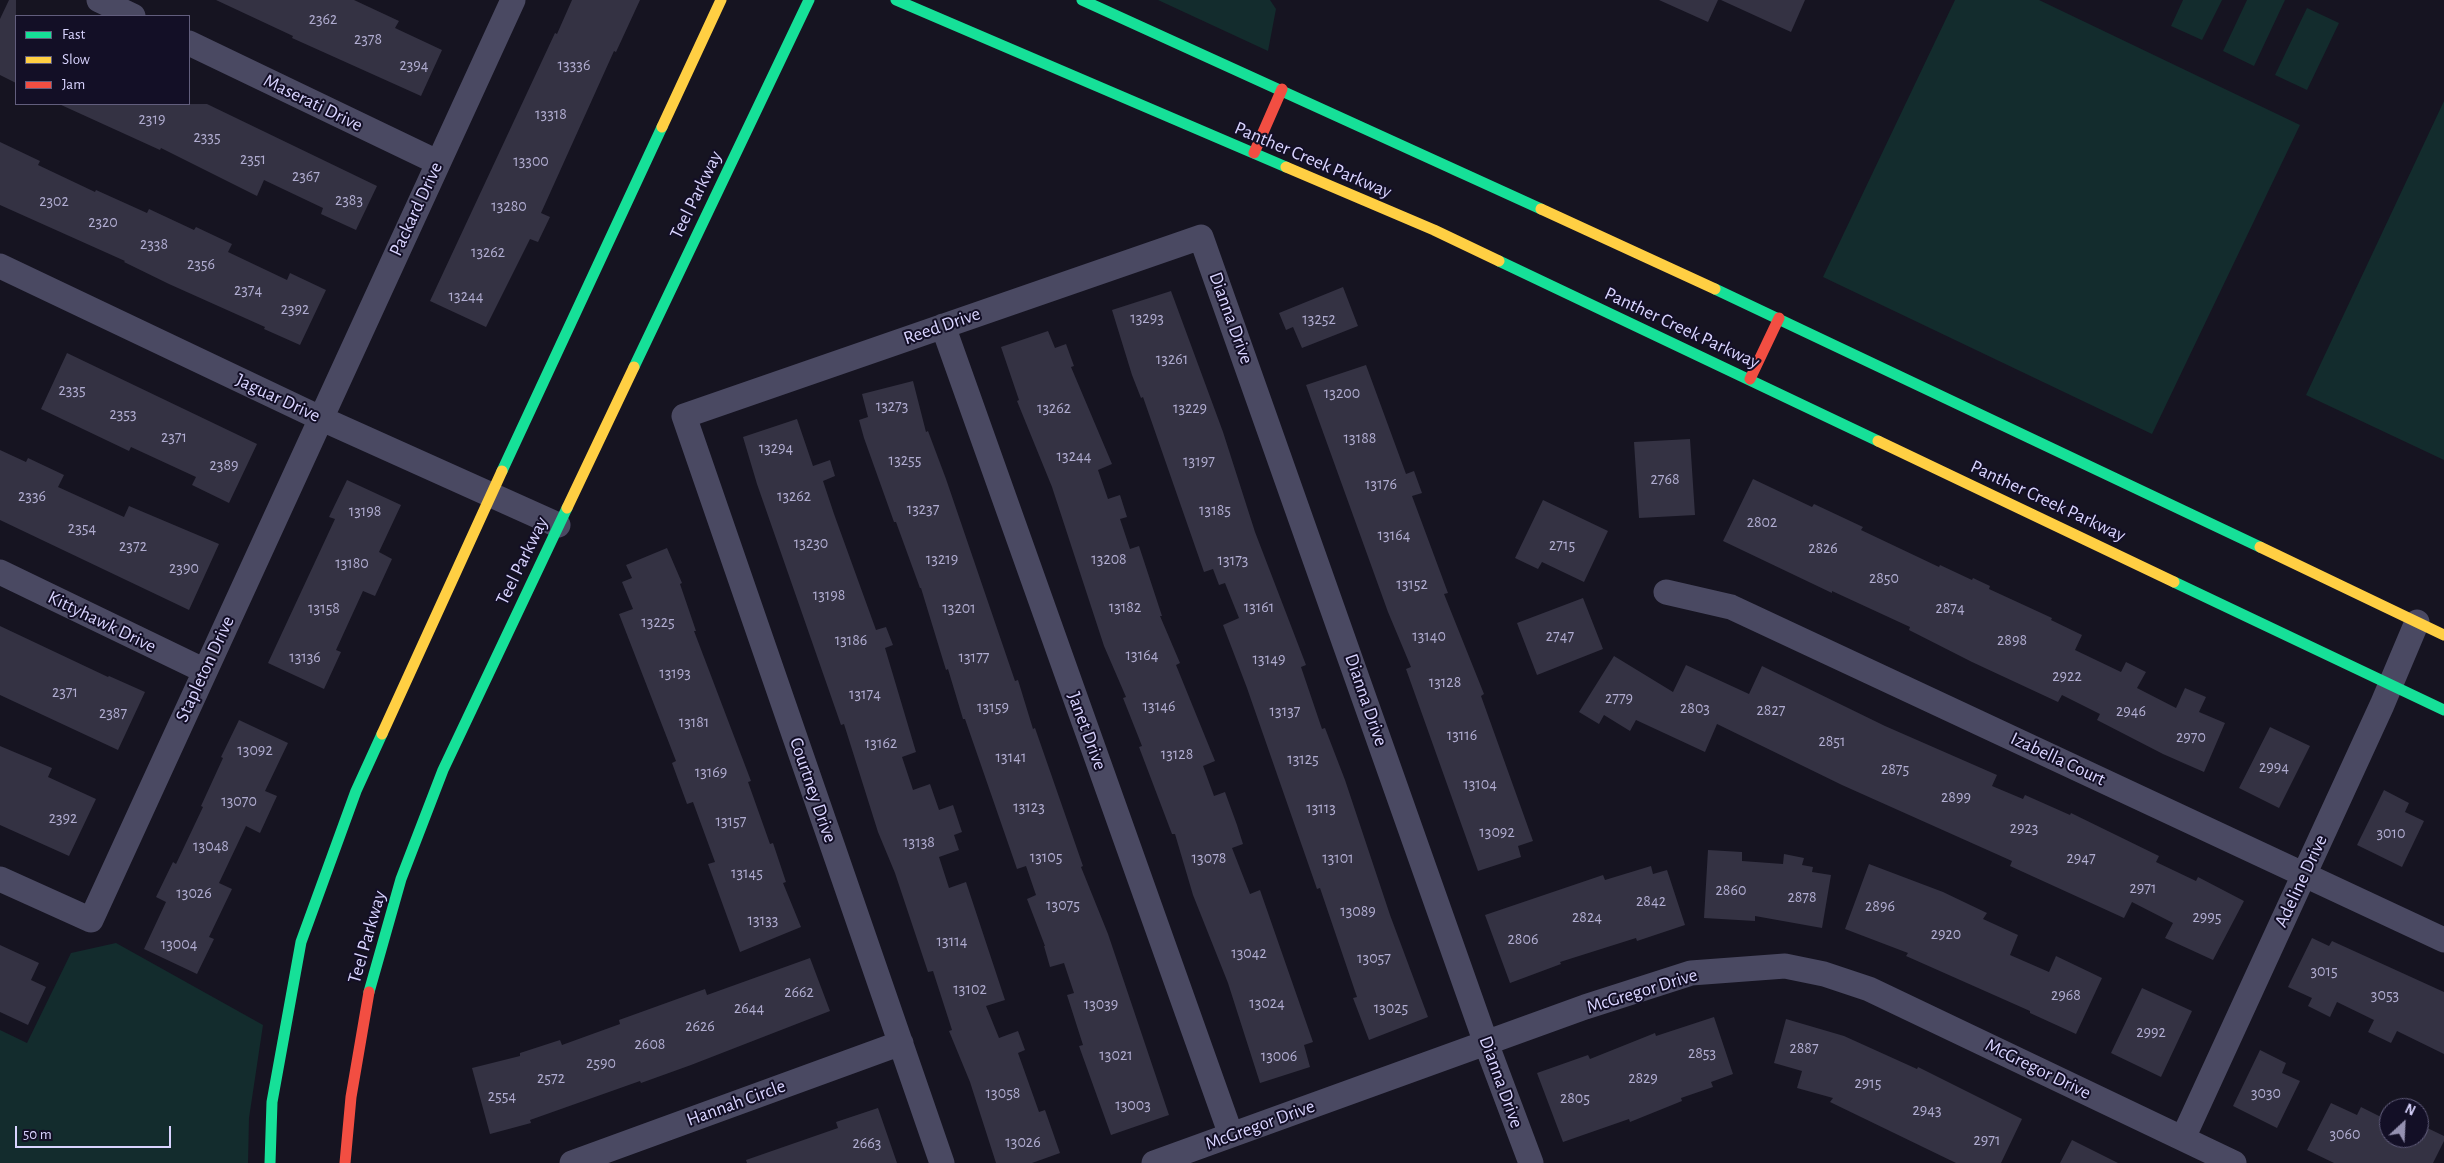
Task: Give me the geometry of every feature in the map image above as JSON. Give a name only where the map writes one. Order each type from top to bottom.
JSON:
[{"type":"main road","points":[[270,1163],[272,1102],[301,942],[356,791],[491,494],[721,0]]},
{"type":"main road","name":"Teel Parkway","points":[[344,1163],[351,1097],[365,1007],[401,880],[446,761],[809,0]]},
{"type":"main road","name":"Panther Creek Parkway","points":[[896,0],[1434,230],[2444,710]]},
{"type":"main road","points":[[1082,0],[1282,89],[1779,318],[2444,635]]},
{"type":"main road","points":[[1254,153],[1282,89]]},
{"type":"main road","points":[[1750,379],[1779,318]]},
{"type":"street","points":[[99,0],[131,15]]},
{"type":"street","name":"Packard Drive","points":[[320,418],[513,0]]},
{"type":"street","name":"Maserati Drive","points":[[190,43],[437,162]]},
{"type":"street","name":"Reed Drive","points":[[684,416],[1201,237]]},
{"type":"street","name":"Dianna Drive","points":[[1201,237],[1486,1043],[1531,1163]]},
{"type":"street","name":"Jaguar Drive","points":[[0,266],[320,418],[558,525]]},
{"type":"street","name":"Janet Drive","points":[[943,326],[1231,1135]]},
{"type":"street","name":"Courtney Drive","points":[[684,416],[942,1163]]},
{"type":"street","name":"Stapleton Drive","points":[[0,879],[91,920],[320,418]]},
{"type":"street","name":"Kittyhawk Drive","points":[[0,572],[205,671]]},
{"type":"street","name":"Izabella Court","points":[[1666,592],[1731,607],[2444,940]]},
{"type":"street","name":"Adeline Drive","points":[[2183,1138],[2391,684],[2417,622]]},
{"type":"street","name":"McGregor Drive","points":[[1154,1163],[1585,1007],[1691,973],[1785,966],[1824,974],[1869,989],[2234,1163]]},
{"type":"street","name":"Hannah Circle","points":[[572,1163],[901,1044]]},
{"type":"green space","points":[[1158,0],[1270,0],[1276,9],[1268,51]]},
{"type":"green space","points":[[1955,0],[2039,0],[2300,125],[2152,434],[1823,277]]},
{"type":"green space","points":[[2183,0],[2222,0],[2202,40],[2171,26]]},
{"type":"green space","points":[[2247,0],[2285,0],[2254,66],[2223,51]]},
{"type":"green space","points":[[2307,8],[2339,23],[2307,90],[2275,75]]},
{"type":"green space","points":[[2444,101],[2444,460],[2306,395]]},
{"type":"green space","points":[[116,943],[263,1025],[249,1118],[248,1163],[0,1163],[0,1030],[27,1043],[71,953]]},
{"type":"building","points":[[9,0],[16,0],[15,82],[0,75],[0,19]]},
{"type":"building","points":[[216,0],[354,0],[399,21],[395,28],[442,50],[421,96],[292,38],[293,36]]},
{"type":"building","points":[[572,0],[640,0],[616,52],[614,51],[541,213],[550,217],[538,242],[530,239],[486,327],[430,301]]},
{"type":"building","points":[[1659,0],[1718,0],[1708,22]]},
{"type":"building","points":[[1721,0],[1805,0],[1791,32]]},
{"type":"building","points":[[207,104],[377,186],[356,230],[321,214],[323,208],[264,180],[257,196],[161,148],[160,150],[61,105]]},
{"type":"building","points":[[0,142],[40,161],[38,165],[95,192],[96,190],[147,213],[149,209],[194,230],[196,227],[232,244],[228,252],[287,280],[290,273],[326,290],[300,345],[264,329],[265,327],[169,284],[125,261],[0,205]]},
{"type":"building","points":[[1343,287],[1358,326],[1302,348],[1293,327],[1286,330],[1279,313]]},
{"type":"building","points":[[1171,291],[1223,432],[1255,532],[1306,665],[1301,667],[1322,729],[1325,728],[1345,780],[1390,915],[1428,1017],[1369,1040],[1353,998],[1357,997],[1320,888],[1317,889],[1223,625],[1239,618],[1225,583],[1219,585],[1213,569],[1204,572],[1143,397],[1141,398],[1132,375],[1112,310]]},
{"type":"building","points":[[1048,331],[1055,348],[1066,344],[1074,366],[1071,367],[1112,464],[1098,470],[1108,499],[1120,495],[1127,517],[1120,519],[1130,549],[1139,546],[1162,616],[1160,616],[1180,663],[1176,665],[1215,761],[1203,766],[1214,796],[1225,792],[1243,844],[1232,848],[1250,894],[1260,890],[1313,1042],[1304,1045],[1310,1067],[1260,1083],[1228,983],[1193,895],[1175,834],[1172,834],[1139,747],[1142,746],[1123,698],[1126,697],[1104,646],[1052,487],[1017,401],[1019,400],[1001,347]]},
{"type":"building","points":[[67,353],[257,444],[229,503],[192,485],[196,477],[131,447],[129,451],[41,409]]},
{"type":"building","points":[[1366,365],[1406,474],[1414,471],[1422,493],[1412,496],[1448,593],[1444,594],[1484,694],[1481,696],[1533,841],[1518,846],[1521,857],[1478,871],[1406,669],[1411,667],[1388,612],[1306,385]]},
{"type":"building","points":[[913,381],[926,432],[928,431],[946,479],[1015,681],[1018,680],[1033,729],[1035,728],[1083,866],[1081,867],[1108,934],[1169,1115],[1111,1135],[1079,1046],[1083,1045],[1067,995],[1074,993],[1064,963],[1050,967],[1045,946],[1027,899],[1036,895],[1026,866],[1017,869],[965,719],[963,719],[948,669],[946,670],[921,588],[896,522],[894,522],[859,420],[868,417],[862,394]]},
{"type":"building","points":[[797,419],[813,466],[830,460],[835,476],[823,481],[834,514],[876,630],[886,627],[893,645],[885,648],[916,752],[902,757],[913,790],[930,784],[939,810],[953,805],[962,832],[954,835],[959,850],[939,857],[949,888],[966,882],[1005,1000],[986,1006],[999,1038],[1018,1031],[1025,1050],[1018,1053],[1039,1112],[1045,1110],[1060,1153],[1032,1163],[996,1163],[970,1082],[949,1031],[952,1030],[933,971],[928,972],[895,873],[878,832],[844,724],[841,725],[757,484],[743,437]]},
{"type":"building","points":[[1690,439],[1695,515],[1639,518],[1634,442]]},
{"type":"building","points":[[0,450],[26,462],[28,458],[64,475],[58,487],[124,517],[129,506],[219,544],[189,610],[0,520]]},
{"type":"building","points":[[1753,479],[1812,507],[1814,504],[1863,527],[1861,530],[1939,567],[1940,565],[1972,580],[1973,578],[1990,586],[1989,589],[2052,618],[2051,620],[2082,635],[2075,650],[2121,672],[2126,662],[2146,672],[2137,688],[2176,708],[2185,688],[2206,697],[2199,712],[2225,723],[2204,772],[2163,754],[2097,720],[2100,714],[2062,695],[2058,702],[1972,662],[1909,630],[1910,627],[1832,591],[1832,593],[1723,541]]},
{"type":"building","points":[[347,480],[401,505],[379,552],[392,559],[375,596],[363,591],[336,650],[341,652],[324,689],[268,663],[335,519],[329,517]]},
{"type":"building","points":[[1543,500],[1608,531],[1584,582],[1542,562],[1538,569],[1515,558]]},
{"type":"building","points":[[667,548],[682,583],[680,584],[696,631],[694,631],[751,781],[748,782],[770,844],[773,843],[786,882],[783,883],[801,927],[740,952],[708,864],[715,862],[693,802],[687,804],[672,763],[676,761],[619,614],[633,609],[622,582],[632,578],[626,565]]},
{"type":"building","points":[[1583,598],[1603,649],[1537,675],[1517,623]]},
{"type":"building","points":[[0,626],[108,677],[145,692],[118,750],[0,695]]},
{"type":"building","points":[[1614,656],[1673,692],[1686,665],[1749,694],[1762,666],[1885,726],[1997,775],[1992,786],[2023,799],[2025,795],[2070,815],[2071,813],[2159,856],[2156,862],[2196,881],[2198,877],[2244,901],[2213,960],[2165,938],[2173,923],[2132,902],[2124,918],[2010,866],[2012,861],[1842,785],[1717,724],[1705,752],[1636,720],[1630,731],[1604,715],[1599,724],[1579,712]]},
{"type":"building","points":[[239,720],[288,743],[265,791],[277,796],[260,833],[246,826],[219,883],[232,889],[209,937],[214,939],[197,974],[144,949],[166,902],[156,897],[173,862],[176,864],[203,807],[201,806],[223,758],[221,757]]},
{"type":"building","points":[[2270,727],[2310,746],[2279,808],[2239,788]]},
{"type":"building","points":[[0,746],[52,768],[48,777],[96,799],[69,856],[0,825]]},
{"type":"building","points":[[2384,790],[2409,803],[2405,812],[2424,821],[2402,867],[2357,845]]},
{"type":"building","points":[[1708,850],[1742,852],[1742,861],[1783,864],[1784,854],[1804,858],[1802,865],[1813,867],[1812,872],[1831,875],[1822,928],[1755,916],[1755,921],[1704,918]]},
{"type":"building","points":[[1869,864],[1943,892],[1987,913],[1983,919],[2018,935],[2010,955],[2049,972],[2056,956],[2102,978],[2076,1034],[2030,1013],[2030,1011],[1906,956],[1908,953],[1845,929]]},
{"type":"building","points":[[1651,866],[1653,874],[1667,870],[1685,925],[1637,941],[1636,938],[1560,962],[1561,964],[1510,983],[1485,915],[1603,875],[1605,880]]},
{"type":"building","points":[[2312,938],[2329,946],[2332,941],[2444,992],[2444,1054],[2397,1031],[2391,1043],[2368,1032],[2374,1020],[2337,1002],[2330,1017],[2308,1006],[2312,998],[2288,987]]},
{"type":"building","points":[[0,945],[39,963],[31,980],[46,987],[28,1025],[0,1012]]},
{"type":"building","points":[[810,958],[830,1011],[691,1065],[530,1120],[531,1123],[490,1134],[472,1068],[520,1056],[520,1053],[560,1040],[562,1045],[620,1024],[619,1020],[705,989],[707,995]]},
{"type":"building","points":[[2142,988],[2192,1011],[2161,1077],[2111,1053]]},
{"type":"building","points":[[1714,1017],[1733,1074],[1711,1082],[1713,1087],[1681,1098],[1682,1101],[1630,1122],[1629,1119],[1563,1142],[1537,1073],[1588,1055],[1590,1059],[1655,1033],[1656,1036]]},
{"type":"building","points":[[1786,1019],[1844,1036],[1917,1069],[1918,1067],[2022,1119],[2001,1163],[1956,1163],[1830,1102],[1833,1098],[1797,1088],[1802,1071],[1774,1063]]},
{"type":"building","points":[[2260,1050],[2286,1063],[2282,1073],[2300,1081],[2277,1128],[2233,1106]]},
{"type":"building","points":[[2331,1103],[2357,1115],[2361,1107],[2379,1116],[2379,1148],[2429,1148],[2429,1129],[2444,1136],[2444,1141],[2433,1163],[2334,1163],[2307,1150]]},
{"type":"building","points":[[878,1108],[897,1163],[747,1163],[746,1160],[838,1128],[836,1122]]},
{"type":"building","points":[[2072,1140],[2118,1163],[2060,1163]]},
{"type":"traffic: fast","points":[[634,367],[809,0]]},
{"type":"traffic: fast","points":[[896,0],[1286,167]]},
{"type":"traffic: fast","points":[[1082,0],[1541,209]]},
{"type":"traffic: fast","points":[[502,471],[662,127]]},
{"type":"traffic: fast","points":[[1499,261],[1878,441]]},
{"type":"traffic: fast","points":[[1715,289],[2260,547]]},
{"type":"traffic: fast","points":[[369,992],[401,879],[443,770],[567,508]]},
{"type":"traffic: fast","points":[[2174,582],[2444,710]]},
{"type":"traffic: fast","points":[[270,1163],[272,1102],[301,942],[356,791],[382,734]]},
{"type":"traffic: slow","points":[[662,127],[721,0]]},
{"type":"traffic: slow","points":[[1286,167],[1434,230],[1499,261]]},
{"type":"traffic: slow","points":[[1541,209],[1715,289]]},
{"type":"traffic: slow","points":[[567,508],[634,367]]},
{"type":"traffic: slow","points":[[1878,441],[2174,582]]},
{"type":"traffic: slow","points":[[382,734],[502,471]]},
{"type":"traffic: slow","points":[[2260,547],[2444,635]]},
{"type":"traffic: jam","points":[[1254,153],[1282,89]]},
{"type":"traffic: jam","points":[[1750,379],[1779,318]]},
{"type":"traffic: jam","points":[[345,1163],[351,1097],[369,992]]}]
